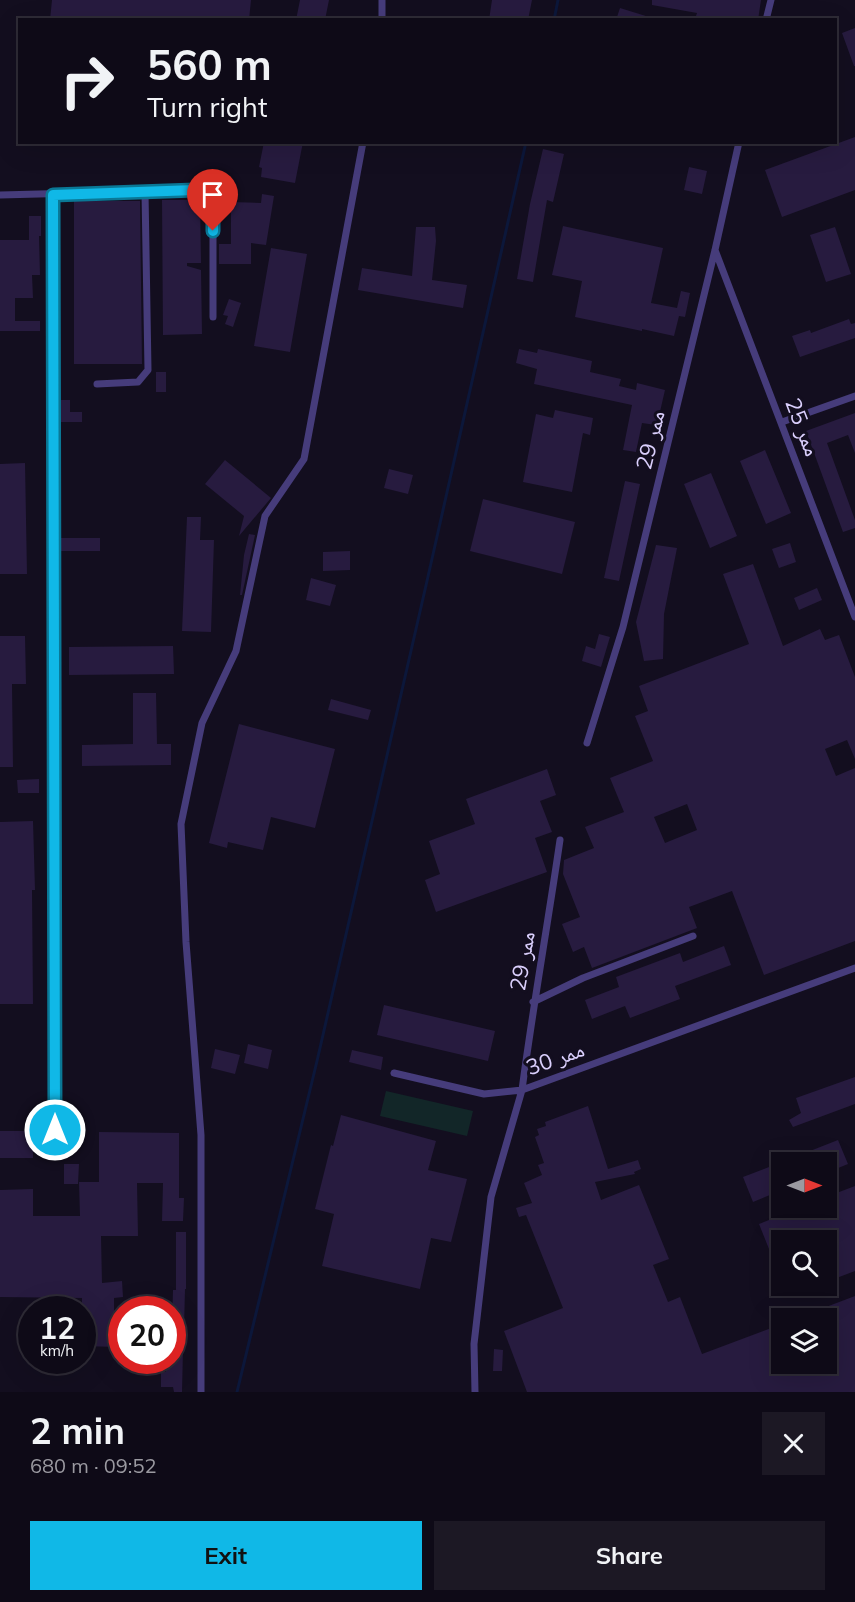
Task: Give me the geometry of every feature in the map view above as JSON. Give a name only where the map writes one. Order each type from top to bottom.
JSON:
[{"type":"lane","points":[[382,0],[382,18]]},
{"type":"lane","points":[[766,18],[771,0]]},
{"type":"lane","points":[[201,1392],[201,1135],[186,942],[181,824],[202,723],[236,651],[265,516],[304,459],[363,144]]},
{"type":"lane","name":"ممر 29","points":[[587,743],[623,627],[715,250],[738,144]]},
{"type":"lane","points":[[0,195],[195,190],[206,194],[213,210],[213,317]]},
{"type":"lane","points":[[97,384],[138,382],[148,370],[145,192]]},
{"type":"lane","points":[[53,195],[55,1130]]},
{"type":"lane","name":"ممر 25","points":[[715,250],[855,617]]},
{"type":"lane","points":[[782,422],[855,396]]},
{"type":"lane","name":"ممر 29","points":[[522,1090],[533,1002],[545,942],[560,840]]},
{"type":"lane","points":[[533,1002],[583,978],[693,936]]},
{"type":"lane","name":"ممر 30","points":[[475,1392],[474,1344],[490,1197],[522,1090],[855,968]]},
{"type":"lane","points":[[394,1073],[484,1094],[522,1090]]},
{"type":"green space","points":[[386,1091],[473,1111],[467,1136],[380,1116]]},
{"type":"building","points":[[52,0],[251,0],[249,18],[50,18]]},
{"type":"building","points":[[300,0],[329,0],[325,18],[296,18]]},
{"type":"building","points":[[492,0],[532,0],[528,18],[489,18]]},
{"type":"building","points":[[652,0],[761,0],[758,18],[708,18],[696,16],[697,13],[652,5]]},
{"type":"building","points":[[620,8],[649,17],[649,18],[617,18]]},
{"type":"building","points":[[855,28],[855,66],[854,66],[842,33]]},
{"type":"building","points":[[855,137],[855,190],[782,217],[765,170]]},
{"type":"building","points":[[264,144],[303,144],[295,183],[261,177],[262,168],[259,167]]},
{"type":"building","points":[[543,149],[564,154],[553,202],[547,200],[533,282],[517,279],[530,204]]},
{"type":"building","points":[[689,167],[707,171],[702,194],[684,190]]},
{"type":"building","points":[[262,194],[274,196],[266,245],[251,243],[251,264],[219,264],[219,244],[231,244],[231,202],[261,203]]},
{"type":"building","points":[[162,200],[200,200],[201,263],[187,263],[187,266],[201,270],[202,334],[163,335]]},
{"type":"building","points":[[74,201],[140,201],[142,364],[74,364]]},
{"type":"building","points":[[29,216],[41,216],[40,275],[32,275],[33,298],[15,298],[15,321],[40,321],[40,331],[0,331],[0,240],[29,240]]},
{"type":"building","points":[[563,226],[663,248],[651,303],[677,308],[681,291],[690,293],[685,317],[679,316],[674,336],[575,317],[582,281],[552,275]]},
{"type":"building","points":[[416,227],[435,227],[432,280],[467,285],[463,308],[358,290],[362,268],[412,276]]},
{"type":"building","points":[[835,227],[851,274],[826,282],[810,235]]},
{"type":"building","points":[[271,248],[307,254],[290,352],[254,346]]},
{"type":"building","points":[[229,299],[241,303],[233,327],[225,324],[228,316],[223,315]]},
{"type":"building","points":[[849,319],[851,324],[855,323],[855,338],[800,357],[792,336],[810,330],[811,333]]},
{"type":"building","points":[[519,349],[537,353],[538,349],[592,361],[590,372],[621,379],[619,386],[636,390],[637,383],[665,390],[659,416],[664,417],[663,426],[642,423],[636,452],[623,450],[632,405],[534,384],[537,369],[516,363]]},
{"type":"building","points":[[156,372],[166,372],[166,392],[156,392]]},
{"type":"building","points":[[61,400],[70,400],[70,412],[82,412],[82,422],[61,422]]},
{"type":"building","points":[[555,410],[593,418],[590,435],[583,433],[572,492],[523,482],[536,414],[553,418]]},
{"type":"building","points":[[855,413],[855,453],[848,435],[827,443],[855,520],[855,528],[843,532],[806,431]]},
{"type":"building","points":[[765,450],[791,513],[766,524],[740,461]]},
{"type":"building","points":[[225,460],[271,498],[239,536],[244,516],[205,484]]},
{"type":"building","points":[[25,463],[27,574],[0,574],[0,464]]},
{"type":"building","points":[[389,469],[413,475],[408,494],[384,488]]},
{"type":"building","points":[[711,473],[737,536],[710,548],[684,484]]},
{"type":"building","points":[[625,481],[640,484],[619,581],[604,578]]},
{"type":"building","points":[[483,499],[575,522],[562,574],[470,551]]},
{"type":"building","points":[[187,517],[201,517],[200,540],[214,540],[211,632],[182,631]]},
{"type":"building","points":[[249,534],[255,535],[242,595],[240,595],[244,555]]},
{"type":"building","points":[[61,538],[100,538],[100,551],[61,551]]},
{"type":"building","points":[[790,543],[796,562],[779,568],[772,549]]},
{"type":"building","points":[[656,545],[677,548],[664,614],[663,659],[644,661],[636,622]]},
{"type":"building","points":[[350,551],[350,570],[323,571],[323,552]]},
{"type":"building","points":[[753,564],[783,646],[820,629],[825,640],[839,635],[855,677],[855,759],[847,740],[825,749],[836,776],[855,768],[855,941],[764,975],[732,891],[689,907],[697,928],[592,968],[584,947],[573,952],[562,924],[580,917],[563,874],[564,860],[594,848],[585,827],[624,812],[610,778],[653,761],[635,716],[648,711],[639,686],[749,644],[723,574]],"holes":[[[687,804],[697,830],[665,843],[654,817]]]},
{"type":"building","points":[[311,578],[336,585],[330,606],[306,600]]},
{"type":"building","points":[[817,588],[822,600],[799,610],[794,598]]},
{"type":"building","points":[[599,634],[610,637],[601,667],[582,661],[586,646],[595,649]]},
{"type":"building","points":[[0,636],[25,636],[26,684],[12,684],[13,767],[0,767]]},
{"type":"building","points":[[173,646],[174,674],[69,675],[69,647]]},
{"type":"building","points":[[133,693],[156,693],[157,744],[171,744],[171,765],[82,766],[82,745],[133,744]]},
{"type":"building","points":[[331,699],[371,710],[368,720],[328,710]]},
{"type":"building","points":[[239,724],[335,749],[315,828],[271,817],[263,850],[228,842],[227,848],[209,843]]},
{"type":"building","points":[[547,769],[556,795],[540,801],[552,832],[535,838],[547,872],[436,912],[425,880],[440,874],[429,841],[475,824],[466,799]]},
{"type":"building","points":[[39,779],[39,793],[18,793],[17,780]]},
{"type":"building","points":[[33,821],[35,890],[32,890],[33,1004],[0,1004],[0,822]]},
{"type":"building","points":[[724,946],[731,965],[675,986],[680,999],[630,1018],[625,1006],[592,1019],[585,1000],[619,987],[616,977],[680,953],[683,962]]},
{"type":"building","points":[[384,1005],[495,1031],[488,1061],[377,1035]]},
{"type":"building","points":[[248,1044],[272,1050],[268,1069],[244,1063]]},
{"type":"building","points":[[215,1049],[240,1055],[235,1074],[211,1068]]},
{"type":"building","points":[[352,1050],[383,1057],[381,1070],[349,1062]]},
{"type":"building","points":[[855,1077],[855,1104],[793,1127],[789,1120],[801,1113],[796,1098]]},
{"type":"building","points":[[588,1106],[608,1169],[638,1160],[641,1169],[634,1172],[635,1174],[595,1182],[601,1200],[639,1185],[669,1259],[653,1265],[668,1302],[680,1297],[702,1354],[771,1328],[771,1374],[837,1374],[837,1308],[826,1307],[855,1296],[855,1392],[527,1392],[504,1331],[563,1308],[526,1215],[519,1217],[516,1208],[532,1203],[524,1183],[542,1175],[538,1165],[544,1163],[535,1137],[539,1135],[537,1129],[546,1126],[545,1122]]},
{"type":"building","points":[[341,1115],[436,1141],[428,1170],[467,1179],[451,1242],[431,1238],[420,1289],[322,1266],[334,1214],[315,1209]]},
{"type":"building","points":[[0,1131],[33,1131],[33,1158],[0,1158]]},
{"type":"building","points":[[99,1132],[179,1133],[179,1198],[184,1198],[183,1221],[162,1221],[163,1183],[137,1183],[138,1236],[101,1236],[102,1283],[122,1281],[123,1296],[108,1296],[108,1347],[96,1346],[96,1296],[0,1297],[0,1190],[33,1189],[33,1216],[80,1216],[79,1182],[99,1182]]},
{"type":"building","points":[[838,1140],[848,1164],[837,1168],[837,1152],[807,1152]]},
{"type":"building","points":[[64,1164],[79,1164],[78,1184],[64,1184]]},
{"type":"building","points":[[771,1166],[771,1195],[753,1202],[743,1177]]},
{"type":"building","points":[[855,1186],[855,1271],[837,1278],[837,1230],[771,1230],[771,1254],[759,1224],[774,1218],[837,1218],[837,1193]]},
{"type":"building","points":[[176,1232],[186,1232],[185,1296],[173,1296],[173,1290],[176,1290]]},
{"type":"building","points":[[494,1349],[503,1350],[502,1371],[493,1371]]},
{"type":"building","points":[[161,1374],[182,1374],[182,1392],[174,1392],[173,1387],[161,1387]]},
{"type":"waterway","points":[[554,18],[558,0]]},
{"type":"waterway","points":[[237,1392],[317,1061],[526,144]]},
{"type":"route","points":[[55,1130],[53,195],[195,190],[206,194],[213,210],[213,231]]}]
